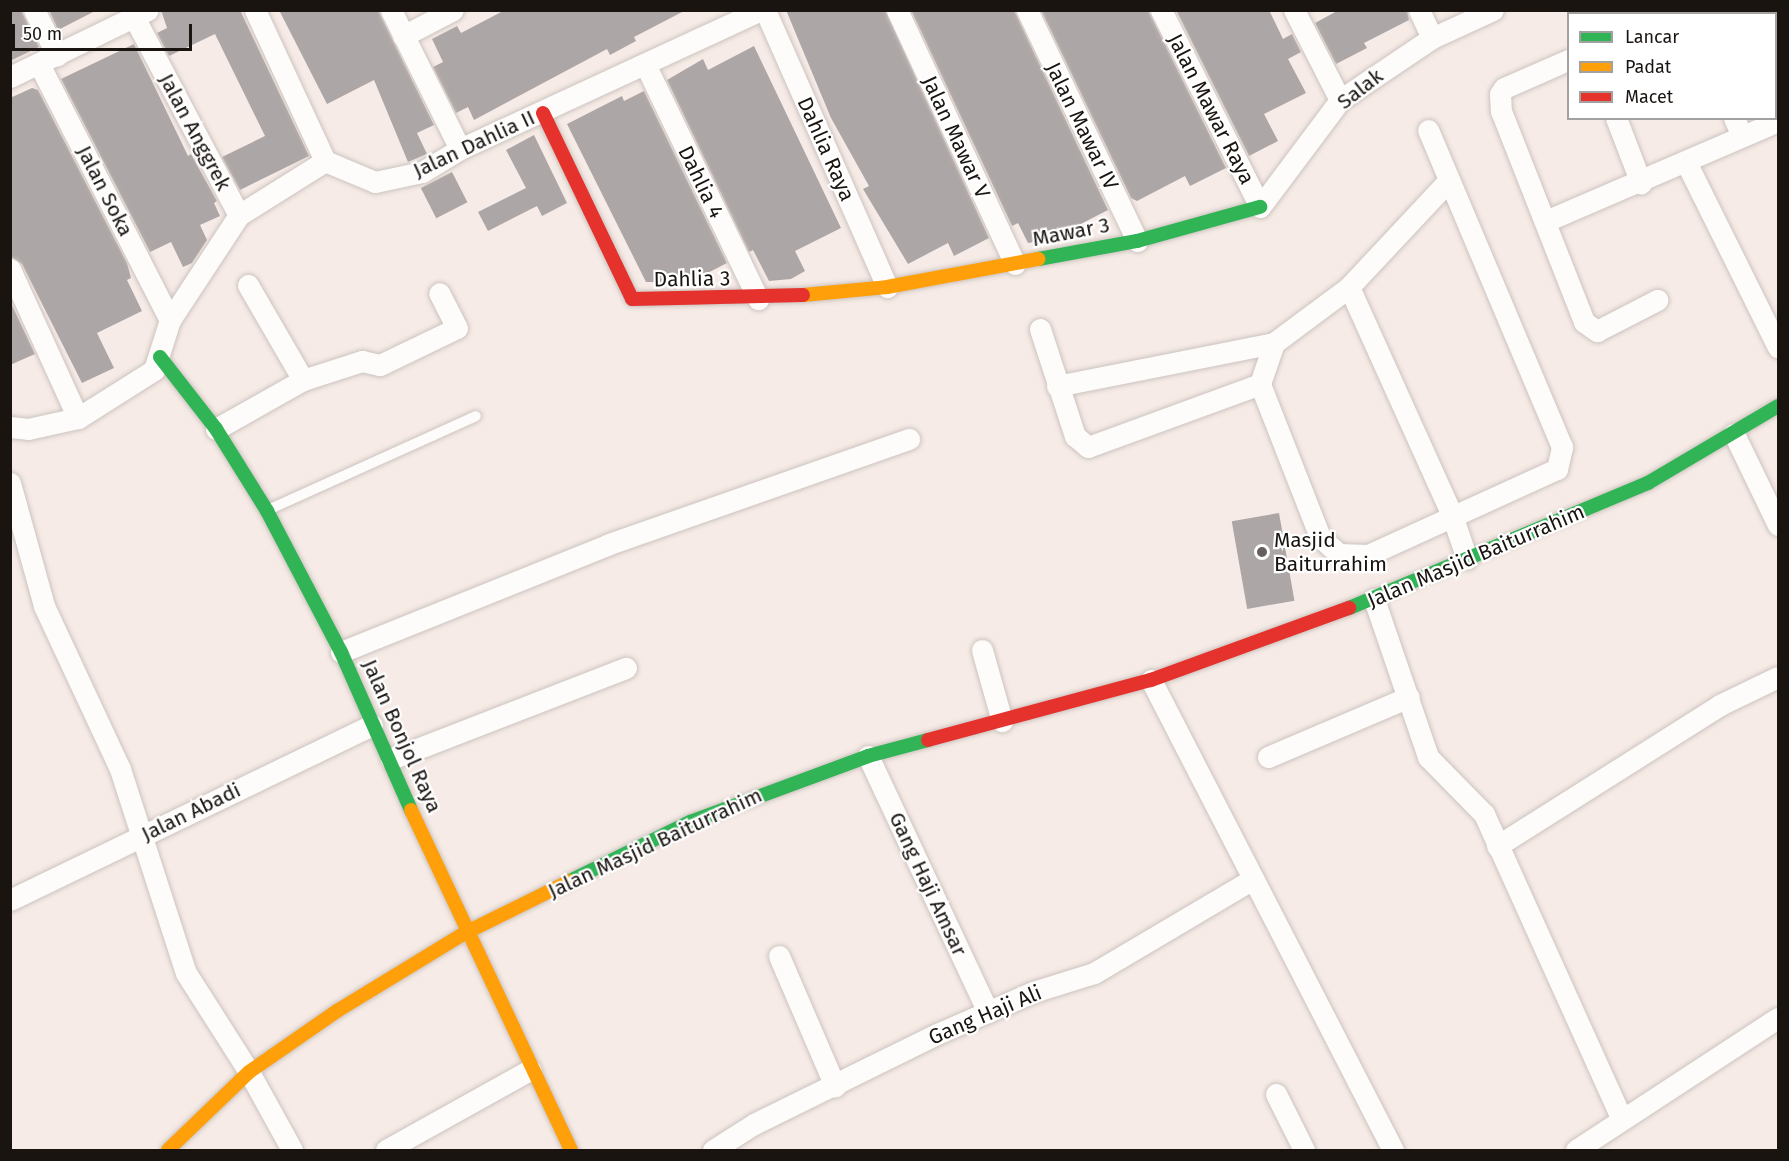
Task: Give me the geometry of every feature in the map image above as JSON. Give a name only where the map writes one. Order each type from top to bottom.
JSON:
[{"type":"street","name":"Jalan Soka","points":[[34,10],[48,59],[170,320]]},
{"type":"street","points":[[10,428],[28,429],[78,418],[154,370],[170,320],[239,215],[325,161],[255,10]]},
{"type":"street","points":[[391,10],[460,149]]},
{"type":"street","points":[[402,36],[453,10]]},
{"type":"street","name":"Jalan Dahlia II","points":[[325,161],[375,182],[422,172],[460,149],[543,113],[763,10]]},
{"type":"street","name":"Dahlia Raya","points":[[763,10],[886,287]]},
{"type":"street","name":"Jalan Mawar V","points":[[897,10],[1015,264]]},
{"type":"street","name":"Jalan Mawar IV","points":[[1027,10],[1137,241]]},
{"type":"street","name":"Jalan Mawar Raya","points":[[1161,10],[1260,207]]},
{"type":"street","points":[[1294,10],[1340,100]]},
{"type":"street","points":[[1419,10],[1432,38]]},
{"type":"street","name":"Salak","points":[[1260,207],[1340,100],[1432,38],[1493,10]]},
{"type":"street","points":[[10,77],[141,14]]},
{"type":"street","name":"Jalan Anggrek","points":[[141,14],[239,215]]},
{"type":"street","points":[[1567,61],[1512,83],[1500,94],[1501,111],[1546,221],[1578,311],[1590,329],[1597,331],[1657,300]]},
{"type":"street","name":"Dahlia 4","points":[[645,64],[758,299]]},
{"type":"street","name":"Dahlia 3","points":[[543,113],[632,299],[758,299],[886,287]]},
{"type":"street","points":[[1617,120],[1641,183]]},
{"type":"street","points":[[1546,221],[1641,183],[1686,162],[1738,127],[1779,121]]},
{"type":"street","points":[[1274,344],[1260,384],[1320,537],[1329,548],[1361,557],[1452,515],[1551,474],[1563,451],[1428,130]]},
{"type":"street","points":[[1686,162],[1779,347]]},
{"type":"street","points":[[1057,386],[1274,344],[1349,288],[1449,180]]},
{"type":"street","name":"Mawar 3","points":[[886,287],[1137,241],[1260,207]]},
{"type":"street","points":[[10,269],[78,418]]},
{"type":"street","points":[[248,285],[303,380]]},
{"type":"street","points":[[1349,288],[1452,515],[1467,559]]},
{"type":"street","points":[[216,429],[303,380],[362,361],[380,365],[457,328],[439,293]]},
{"type":"street","points":[[1040,329],[1075,436],[1088,447],[1260,384]]},
{"type":"street","name":"Jalan Bonjol Raya","points":[[160,357],[216,429],[267,511],[341,652],[372,725],[391,759],[465,933],[571,1150]]},
{"type":"street","name":"Jalan Masjid Baiturrahim","points":[[465,933],[690,822],[868,756],[1002,721],[1089,692],[1151,680],[1374,599],[1648,483],[1779,406]]},
{"type":"street","points":[[1734,434],[1779,525]]},
{"type":"street","points":[[341,652],[609,544],[909,439]]},
{"type":"street","points":[[10,483],[44,606],[120,769],[186,973],[249,1072],[292,1150]]},
{"type":"street","points":[[1374,599],[1431,763],[1478,803],[1622,1119]]},
{"type":"street","points":[[982,650],[1002,721]]},
{"type":"street","points":[[391,759],[626,668]]},
{"type":"street","points":[[1497,846],[1720,705],[1779,677]]},
{"type":"street","points":[[1151,680],[1393,1150]]},
{"type":"street","points":[[1268,757],[1409,697]]},
{"type":"street","name":"Jalan Abadi","points":[[10,900],[372,725]]},
{"type":"street","name":"Gang Haji Amsar","points":[[868,756],[988,1012]]},
{"type":"street","name":"Gang Haji Ali","points":[[714,1150],[754,1124],[988,1012],[1094,973],[1253,879]]},
{"type":"street","points":[[168,1150],[249,1072],[465,933]]},
{"type":"street","points":[[779,956],[835,1086]]},
{"type":"street","points":[[1576,1150],[1779,1018]]},
{"type":"street","points":[[386,1150],[530,1070]]},
{"type":"street","points":[[1276,1094],[1304,1150]]},
{"type":"lane","points":[[267,511],[476,416]]},
{"type":"building","points":[[10,10],[21,10],[39,47],[10,61]]},
{"type":"building","points":[[49,10],[97,10],[58,30]]},
{"type":"building","points":[[161,10],[240,10],[309,156],[240,190],[222,157],[265,136],[215,34],[169,56],[157,33],[167,28]]},
{"type":"building","points":[[279,10],[378,10],[434,125],[417,133],[427,154],[408,162],[374,80],[327,104]]},
{"type":"building","points":[[505,10],[686,10],[634,37],[636,41],[610,55],[607,49],[474,120],[468,107],[456,113],[433,67],[443,62],[432,39],[457,26],[461,33]]},
{"type":"building","points":[[786,10],[885,10],[989,238],[954,256],[948,243],[908,264],[863,189],[869,186],[831,118]]},
{"type":"building","points":[[911,10],[1014,10],[1108,210],[1071,229],[1073,235],[1028,243],[1018,223],[1012,226]]},
{"type":"building","points":[[1041,10],[1148,10],[1226,168],[1190,186],[1185,176],[1137,201],[1131,198]]},
{"type":"building","points":[[1176,10],[1269,10],[1283,39],[1292,34],[1301,52],[1288,59],[1306,93],[1264,114],[1278,141],[1249,156]]},
{"type":"building","points":[[1339,10],[1407,10],[1409,20],[1364,43],[1367,48],[1336,64],[1315,23]]},
{"type":"building","points":[[134,44],[188,156],[191,154],[217,201],[214,203],[220,216],[200,225],[207,240],[192,263],[183,267],[171,242],[150,252],[61,79]]},
{"type":"building","points":[[754,46],[841,228],[795,251],[805,271],[791,279],[769,281],[753,250],[749,252],[667,80],[703,59],[708,70]]},
{"type":"building","points":[[32,88],[38,90],[127,263],[131,278],[127,280],[142,311],[97,333],[114,368],[82,383],[22,264],[10,256],[10,98]]},
{"type":"building","points":[[644,91],[727,263],[690,282],[646,282],[567,124],[622,96],[624,101]]},
{"type":"building","points":[[534,135],[567,203],[542,216],[537,206],[488,231],[478,212],[526,188],[506,150]]},
{"type":"building","points":[[452,172],[467,202],[436,218],[421,188]]},
{"type":"building","points":[[10,301],[35,354],[10,365]]},
{"type":"building","points":[[1279,513],[1294,601],[1247,609],[1232,521]]},
{"type":"traffic: fast","points":[[1038,259],[1137,241],[1260,207]]},
{"type":"traffic: fast","points":[[160,357],[216,429],[267,511],[341,652],[411,810]]},
{"type":"traffic: fast","points":[[1349,608],[1648,483],[1778,406]]},
{"type":"traffic: fast","points":[[570,881],[690,822],[868,756],[928,740]]},
{"type":"traffic: slow","points":[[803,295],[887,287],[1038,259]]},
{"type":"traffic: slow","points":[[411,810],[571,1150]]},
{"type":"traffic: slow","points":[[168,1150],[249,1072],[337,1011],[465,933],[570,881]]},
{"type":"traffic: jam","points":[[543,113],[632,299],[803,295]]},
{"type":"traffic: jam","points":[[928,740],[1151,680],[1349,608]]},
{"type":"place","name":"Masjid Baiturrahim","points":[[1262,552]]}]
